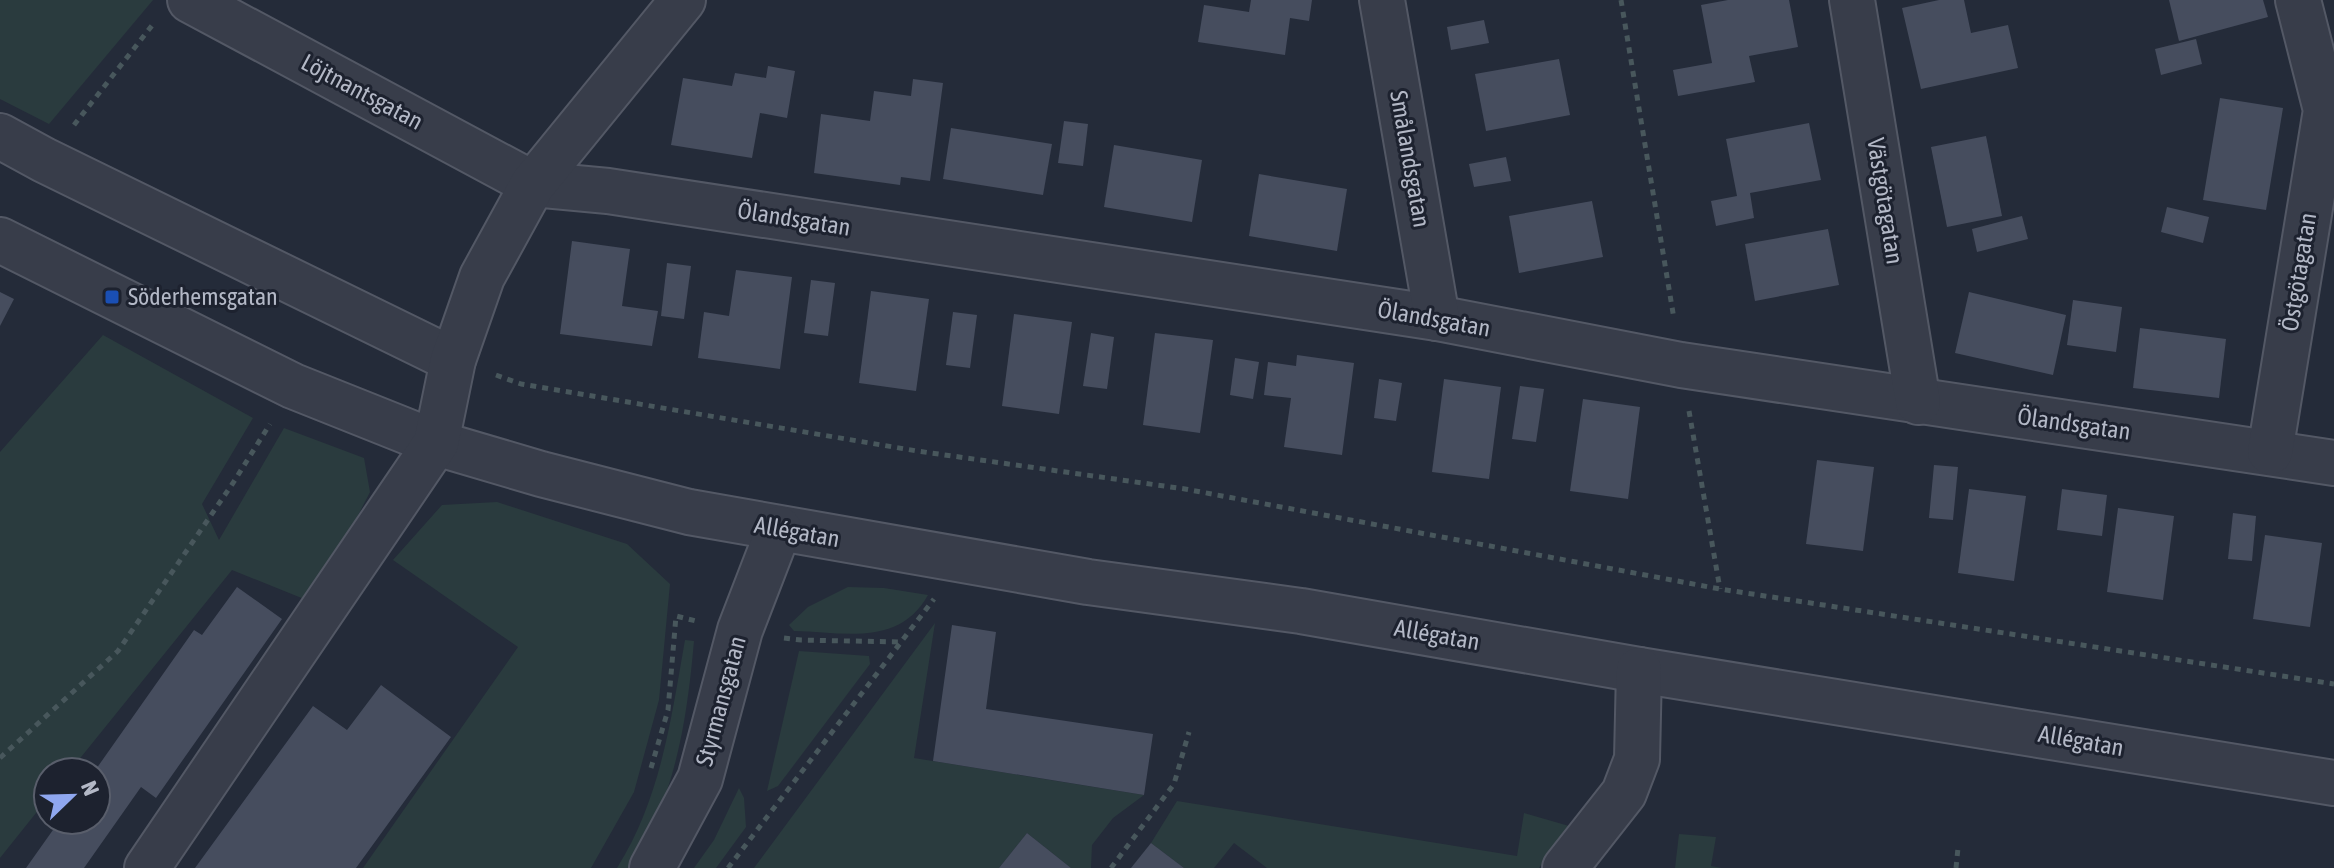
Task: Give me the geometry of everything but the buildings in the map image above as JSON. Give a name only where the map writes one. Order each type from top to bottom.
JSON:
[{"type":"street","points":[[147,868],[436,443],[453,360],[482,277],[533,184],[683,0]]},
{"type":"street","name":"Smålandsgatan","points":[[1382,0],[1437,318]]},
{"type":"street","name":"Västgötagatan","points":[[1852,0],[1918,402]]},
{"type":"street","name":"Östgötagatan","points":[[2270,452],[2326,110],[2298,0]]},
{"type":"street","name":"Löjtnantsgatan","points":[[176,6],[533,184]]},
{"type":"street","points":[[0,136],[453,360]]},
{"type":"street","name":"Ölandsgatan","points":[[533,184],[608,191],[1437,318],[1681,365],[2334,463]]},
{"type":"street","name":"Allégatan","points":[[0,240],[293,386],[436,443],[640,500],[779,529],[1088,582],[1301,611],[1639,670],[2334,783]]},
{"type":"street","name":"Styrmansgatan","points":[[652,868],[700,779],[740,630],[779,529]]},
{"type":"street","points":[[1565,868],[1624,793],[1633,770],[1637,759],[1639,670]]},
{"type":"path","points":[[1621,0],[1720,589]]},
{"type":"path","points":[[44,160],[176,6]]},
{"type":"path","points":[[453,360],[521,384],[917,451],[1185,489],[1720,589],[2334,684]]},
{"type":"path","points":[[0,758],[118,651],[233,483],[293,386]]},
{"type":"path","points":[[728,868],[965,560]]},
{"type":"path","points":[[1111,868],[1174,784],[1189,732]]},
{"type":"path","points":[[1956,868],[1958,848]]},
{"type":"shaded area","points":[[0,0],[153,0],[49,124],[0,99]]},
{"type":"shaded area","points":[[103,335],[253,418],[202,504],[219,540],[284,428],[364,458],[370,492],[350,531],[304,599],[232,570],[82,756],[32,756],[32,818],[0,858],[0,452]]},
{"type":"shaded area","points":[[497,502],[627,544],[670,584],[659,700],[634,792],[591,868],[363,868],[518,647],[393,560],[442,505]]},
{"type":"shaded area","points":[[848,587],[884,588],[928,595],[916,612],[886,630],[851,634],[794,631],[789,625],[808,607]]},
{"type":"shaded area","points":[[935,623],[914,758],[1144,795],[1113,818],[1092,845],[1091,868],[1071,868],[1027,833],[999,868],[754,868]]},
{"type":"shaded area","points":[[685,640],[694,641],[691,671],[683,730],[668,787],[658,815],[630,868],[617,868],[632,841],[654,786],[669,728]]},
{"type":"shaded area","points":[[799,651],[869,656],[870,664],[778,786],[767,791]]},
{"type":"shaded area","points":[[739,788],[744,798],[746,827],[716,868],[694,868],[714,840]]},
{"type":"shaded area","points":[[1177,801],[1517,856],[1524,813],[1569,826],[1539,868],[1267,868],[1234,843],[1214,868],[1184,868],[1151,843]]},
{"type":"shaded area","points":[[1679,834],[1716,837],[1711,866],[1722,868],[1675,868]]},
{"type":"place","name":"Söderhemsgatan","points":[[112,297]]}]
